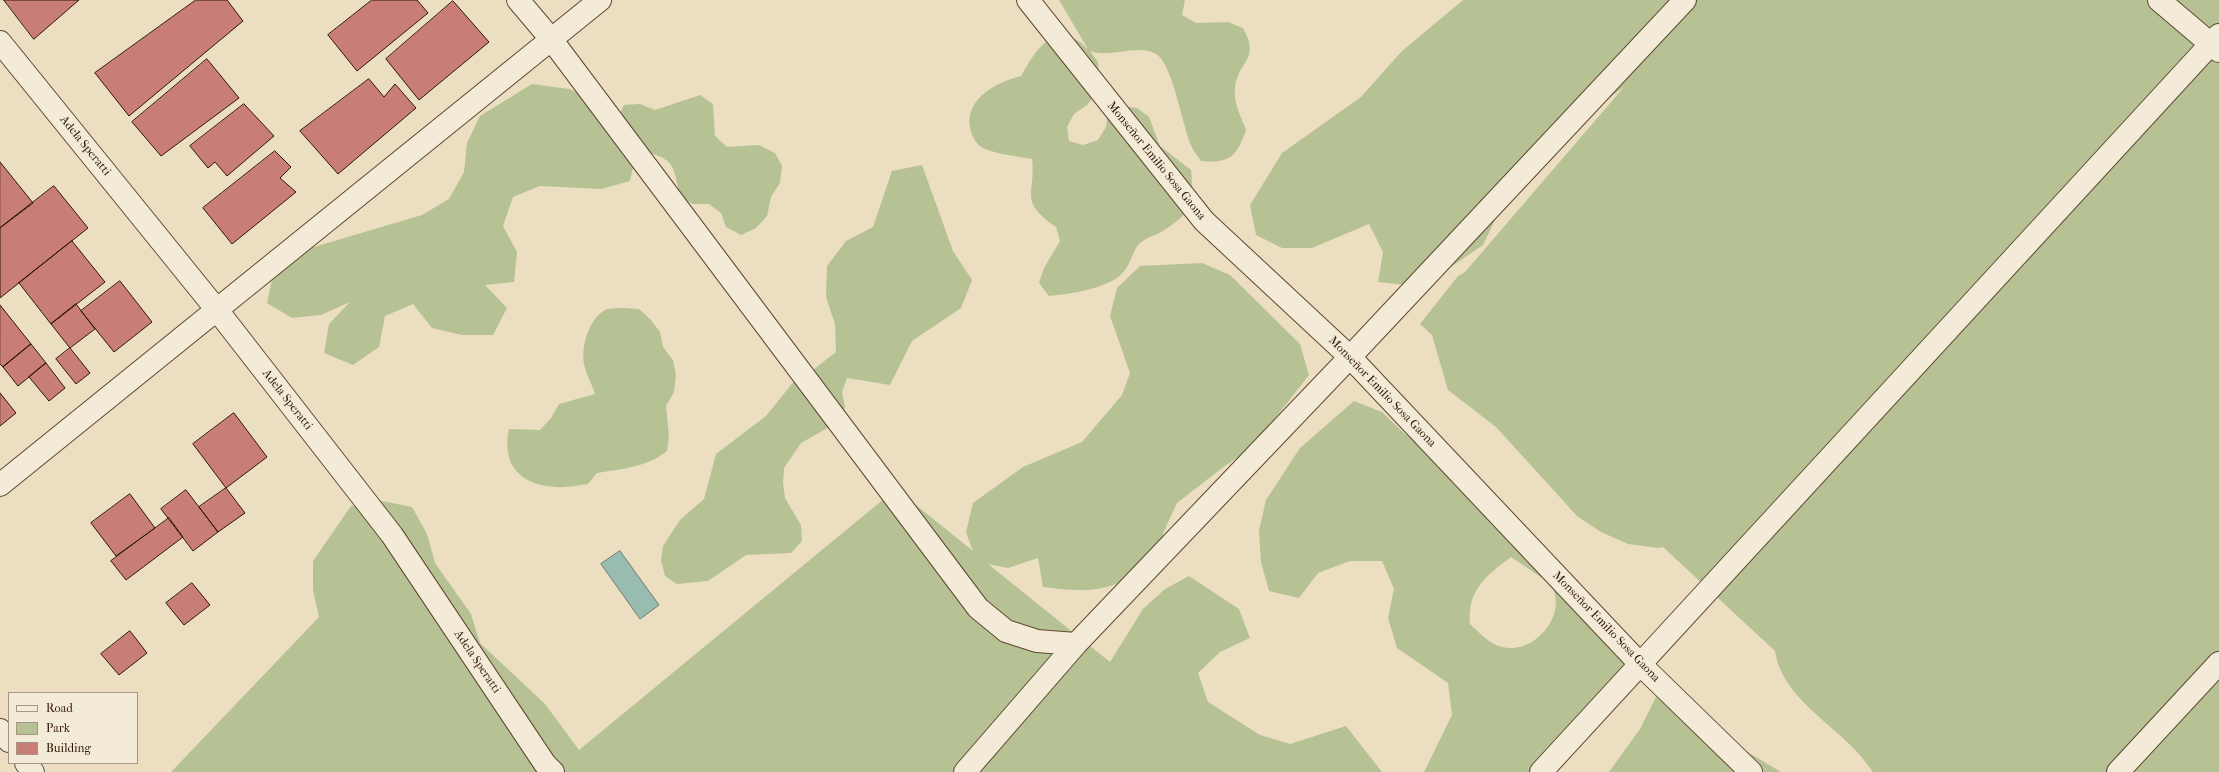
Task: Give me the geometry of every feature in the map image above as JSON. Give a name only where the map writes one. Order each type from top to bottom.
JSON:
[{"type":"street","points":[[518,0],[552,39],[978,608],[1006,631],[1037,641],[1076,644]]},
{"type":"street","points":[[0,485],[600,0]]},
{"type":"street","name":"Monseñor Emilio Sosa Gaona","points":[[1028,0],[1204,221],[1350,357],[1641,665],[1751,772]]},
{"type":"street","points":[[965,772],[1076,644],[1350,357],[1684,0]]},
{"type":"street","points":[[1541,772],[2216,43],[2159,0]]},
{"type":"street","name":"Adela Speratti","points":[[0,42],[217,310],[392,535],[545,764],[554,772]]},
{"type":"street","points":[[2118,772],[2219,663]]},
{"type":"street","points":[[0,730],[8,740]]},
{"type":"street","points":[[27,764],[33,772]]},
{"type":"green space","points":[[1059,0],[1185,0],[1182,15],[1196,23],[1228,22],[1243,28],[1250,47],[1247,60],[1240,71],[1235,88],[1235,99],[1246,130],[1243,139],[1231,156],[1226,159],[1211,162],[1201,161],[1192,147],[1172,82],[1162,59],[1156,54],[1140,50],[1106,53],[1090,51],[1098,62],[1099,78],[1097,93],[1087,105],[1074,114],[1067,127],[1069,141],[1083,145],[1098,140],[1106,127],[1108,111],[1123,106],[1137,108],[1149,117],[1160,146],[1191,170],[1192,197],[1187,210],[1175,223],[1140,243],[1127,267],[1119,276],[1101,286],[1079,292],[1049,296],[1039,283],[1044,268],[1060,241],[1056,227],[1044,218],[1033,203],[1031,197],[1033,171],[1032,159],[999,153],[983,148],[973,137],[970,128],[970,117],[972,108],[985,93],[1002,82],[1021,76],[1036,52],[1048,41],[1065,37],[1075,39],[1088,49]]},
{"type":"green space","points":[[1463,0],[2219,0],[2219,772],[1873,772],[1858,753],[1808,707],[1797,694],[1779,667],[1775,651],[1663,547],[1658,548],[1628,544],[1601,532],[1577,516],[1496,427],[1448,390],[1432,335],[1420,324],[1458,276],[1465,272],[1624,87],[1551,140],[1510,189],[1483,245],[1436,277],[1407,285],[1378,282],[1383,252],[1369,224],[1312,248],[1282,248],[1256,235],[1250,205],[1282,153],[1361,97],[1402,51]]},
{"type":"green space","points":[[532,84],[569,89],[598,101],[616,123],[624,105],[640,104],[655,110],[700,95],[713,104],[715,136],[727,147],[759,145],[775,153],[782,166],[780,183],[771,197],[767,216],[756,228],[741,235],[726,227],[721,213],[709,204],[693,204],[680,197],[676,175],[670,163],[658,156],[637,149],[630,181],[601,189],[540,186],[513,197],[503,226],[517,252],[514,282],[485,285],[507,308],[493,335],[462,335],[432,328],[413,304],[385,316],[379,347],[353,365],[324,353],[329,324],[350,302],[321,315],[292,318],[267,303],[273,275],[297,252],[422,215],[449,199],[464,172],[467,143],[480,116]]},
{"type":"green space","points":[[922,165],[953,251],[972,280],[961,308],[912,341],[890,385],[847,378],[842,392],[845,407],[840,421],[801,443],[784,468],[783,483],[785,498],[801,525],[802,541],[791,553],[746,555],[708,581],[677,584],[665,576],[661,561],[663,546],[680,520],[704,499],[716,454],[766,416],[795,380],[809,373],[836,352],[835,324],[826,297],[827,266],[846,241],[873,227],[892,171]]},
{"type":"green space","points":[[1202,263],[1230,275],[1300,344],[1309,375],[1251,449],[1226,465],[1177,503],[1164,531],[1156,562],[1140,572],[1127,579],[1102,588],[1077,590],[1043,587],[1038,558],[1008,568],[988,564],[1110,662],[1143,609],[1165,589],[1189,576],[1239,609],[1250,638],[1220,652],[1198,673],[1208,702],[1260,735],[1290,744],[1346,726],[1382,772],[171,772],[319,617],[313,590],[313,561],[351,506],[382,501],[412,507],[427,534],[435,563],[471,614],[480,643],[545,704],[579,750],[896,489],[973,551],[966,532],[973,503],[1023,467],[1082,442],[1122,395],[1130,373],[1110,316],[1117,288],[1140,266]]},
{"type":"green space","points":[[607,309],[639,309],[651,320],[660,332],[663,347],[673,360],[676,375],[674,392],[666,406],[669,437],[667,451],[643,464],[597,473],[588,484],[557,487],[533,483],[516,471],[511,463],[507,442],[509,429],[540,430],[551,418],[559,404],[595,394],[584,364],[583,357],[585,341],[595,318]]},
{"type":"green space","points":[[1354,401],[1382,412],[1405,434],[1457,467],[1636,666],[1589,708],[1588,738],[1558,751],[1535,772],[1424,772],[1452,715],[1448,683],[1397,648],[1388,618],[1394,589],[1382,561],[1350,561],[1318,573],[1299,598],[1269,591],[1261,562],[1259,531],[1266,500],[1300,448]],"holes":[[[1511,557],[1548,582],[1554,593],[1556,604],[1553,616],[1547,628],[1538,637],[1527,644],[1515,648],[1502,647],[1484,637],[1470,624],[1470,612],[1475,593],[1486,578]]]},
{"type":"green space","points":[[1656,697],[1781,772],[1609,772],[1640,729]]},
{"type":"water","points":[[620,551],[659,605],[640,619],[601,564]]},
{"type":"building","points":[[4,0],[79,0],[34,39]]},
{"type":"building","points":[[196,0],[227,0],[243,21],[129,116],[95,73]]},
{"type":"building","points":[[372,0],[417,0],[428,13],[357,71],[328,35]]},
{"type":"building","points":[[453,1],[489,42],[419,100],[386,59]]},
{"type":"building","points":[[207,59],[239,98],[161,156],[132,122]]},
{"type":"building","points":[[369,79],[384,97],[395,84],[416,108],[338,174],[300,131]]},
{"type":"building","points":[[244,104],[274,136],[227,176],[215,162],[208,168],[190,146]]},
{"type":"building","points":[[275,151],[291,167],[280,178],[296,192],[232,244],[203,208]]},
{"type":"building","points":[[0,162],[33,203],[0,228]]},
{"type":"building","points":[[54,186],[88,228],[0,298],[0,228]]},
{"type":"building","points":[[72,241],[105,282],[51,324],[19,283]]},
{"type":"building","points":[[120,281],[152,322],[114,352],[81,311]]},
{"type":"building","points":[[76,304],[95,329],[70,348],[51,324]]},
{"type":"building","points":[[0,305],[31,344],[3,367],[0,364]]},
{"type":"building","points":[[31,344],[46,363],[18,386],[3,367]]},
{"type":"building","points":[[70,348],[90,373],[76,384],[56,359]]},
{"type":"building","points":[[46,363],[65,388],[49,401],[29,377]]},
{"type":"building","points":[[0,393],[16,413],[0,426]]},
{"type":"building","points":[[234,413],[267,457],[226,488],[193,444]]},
{"type":"building","points":[[226,488],[245,513],[218,532],[199,507]]},
{"type":"building","points":[[186,490],[218,532],[193,551],[161,509]]},
{"type":"building","points":[[130,494],[155,528],[116,556],[91,523]]},
{"type":"building","points":[[169,518],[183,537],[126,580],[111,561]]},
{"type":"building","points":[[192,583],[210,605],[184,625],[166,603]]},
{"type":"building","points":[[130,631],[147,653],[119,675],[101,654]]}]
